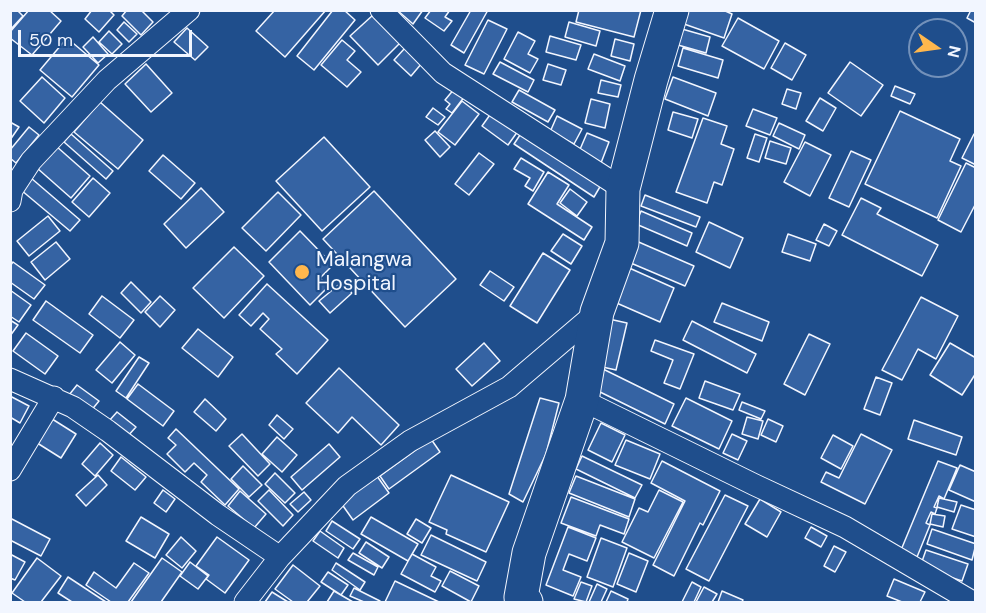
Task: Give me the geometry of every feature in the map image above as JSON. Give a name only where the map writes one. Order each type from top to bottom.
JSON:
[{"type":"main road","points":[[520,601],[529,553],[582,400],[597,312],[622,243],[623,189],[672,10]]},
{"type":"street","points":[[10,201],[12,190],[31,161],[107,80],[189,10]]},
{"type":"street","points":[[381,10],[443,73],[623,189]]},
{"type":"street","points":[[245,603],[279,557],[347,486],[410,441],[509,387],[597,312]]},
{"type":"street","points":[[10,379],[73,407],[218,515],[279,557]]},
{"type":"street","points":[[10,470],[54,398]]},
{"type":"street","points":[[582,400],[845,527],[972,598]]},
{"type":"building","points":[[10,10],[17,10],[23,16],[10,30]]},
{"type":"building","points":[[29,10],[49,10],[61,21],[32,55],[10,38],[10,32]]},
{"type":"building","points":[[92,10],[109,10],[114,15],[99,32],[85,19]]},
{"type":"building","points":[[127,10],[141,10],[153,22],[141,35],[122,16]]},
{"type":"building","points":[[275,10],[326,10],[285,57],[256,31]]},
{"type":"building","points":[[333,10],[344,10],[355,20],[314,70],[297,56]]},
{"type":"building","points":[[397,10],[423,10],[413,24]]},
{"type":"building","points":[[431,10],[450,10],[445,17],[452,21],[444,31],[425,18]]},
{"type":"building","points":[[471,10],[488,10],[464,53],[451,45]]},
{"type":"building","points":[[579,10],[641,10],[634,37],[576,22]]},
{"type":"building","points":[[688,10],[723,10],[732,14],[724,38],[684,24]]},
{"type":"building","points":[[971,10],[976,10],[976,23],[967,18]]},
{"type":"building","points":[[373,15],[400,43],[378,65],[350,36]]},
{"type":"building","points":[[738,18],[779,41],[764,69],[722,46]]},
{"type":"building","points":[[488,20],[507,29],[484,74],[465,65]]},
{"type":"building","points":[[124,22],[137,34],[129,42],[117,30]]},
{"type":"building","points":[[569,22],[600,31],[596,46],[565,37]]},
{"type":"building","points":[[187,28],[208,47],[195,60],[174,42]]},
{"type":"building","points":[[682,29],[710,37],[706,53],[678,45]]},
{"type":"building","points":[[109,31],[122,44],[112,54],[99,42]]},
{"type":"building","points":[[518,32],[535,41],[528,54],[538,59],[530,73],[504,59]]},
{"type":"building","points":[[550,36],[581,45],[576,60],[546,52]]},
{"type":"building","points":[[93,37],[108,54],[98,63],[83,47]]},
{"type":"building","points":[[67,38],[99,65],[72,97],[40,70]]},
{"type":"building","points":[[615,39],[634,44],[630,61],[611,56]]},
{"type":"building","points":[[342,40],[355,51],[347,60],[361,72],[347,87],[321,65]]},
{"type":"building","points":[[785,43],[806,55],[792,80],[771,68]]},
{"type":"building","points":[[405,48],[422,63],[411,76],[394,60]]},
{"type":"building","points":[[683,48],[723,60],[718,78],[678,66]]},
{"type":"building","points":[[594,54],[625,66],[620,81],[588,69]]},
{"type":"building","points":[[500,62],[534,80],[528,92],[493,74]]},
{"type":"building","points":[[850,62],[883,85],[861,116],[828,93]]},
{"type":"building","points":[[146,64],[172,93],[151,112],[125,84]]},
{"type":"building","points":[[548,64],[566,70],[561,85],[543,80]]},
{"type":"building","points":[[42,77],[65,98],[44,123],[20,101]]},
{"type":"building","points":[[673,77],[716,93],[708,116],[665,99]]},
{"type":"building","points":[[601,80],[621,85],[618,97],[598,93]]},
{"type":"building","points":[[895,86],[915,94],[910,104],[891,96]]},
{"type":"building","points":[[455,88],[465,96],[452,113],[446,109],[450,104],[445,100]]},
{"type":"building","points":[[787,89],[801,93],[796,109],[782,104]]},
{"type":"building","points":[[519,90],[555,110],[548,122],[512,102]]},
{"type":"building","points":[[820,98],[836,108],[823,131],[806,121]]},
{"type":"building","points":[[591,99],[610,104],[605,128],[585,123]]},
{"type":"building","points":[[462,101],[479,114],[455,145],[438,132]]},
{"type":"building","points":[[100,102],[143,140],[118,169],[74,132]]},
{"type":"building","points":[[433,108],[445,117],[438,125],[426,117]]},
{"type":"building","points":[[753,109],[777,118],[770,135],[746,126]]},
{"type":"building","points":[[900,111],[960,139],[950,161],[961,166],[937,218],[865,184]]},
{"type":"building","points":[[492,112],[518,131],[508,145],[482,126]]},
{"type":"building","points":[[673,112],[698,119],[692,138],[668,130]]},
{"type":"building","points":[[557,116],[582,129],[574,144],[550,132]]},
{"type":"building","points":[[703,118],[727,126],[721,144],[734,149],[722,185],[714,182],[707,203],[676,192]]},
{"type":"building","points":[[10,122],[19,127],[10,140]]},
{"type":"building","points":[[779,123],[805,135],[799,149],[773,136]]},
{"type":"building","points":[[29,127],[39,135],[16,163],[10,158],[10,150]]},
{"type":"building","points":[[435,131],[450,147],[440,157],[425,140]]},
{"type":"building","points":[[522,132],[601,185],[594,197],[514,144]]},
{"type":"building","points":[[587,133],[609,142],[601,163],[578,154]]},
{"type":"building","points":[[71,134],[113,171],[106,179],[64,142]]},
{"type":"building","points":[[755,134],[767,138],[759,162],[747,158]]},
{"type":"building","points":[[974,134],[976,135],[976,165],[962,158]]},
{"type":"building","points":[[324,137],[370,187],[322,231],[276,181]]},
{"type":"building","points":[[770,141],[791,148],[786,164],[765,158]]},
{"type":"building","points":[[805,142],[831,155],[810,196],[784,182]]},
{"type":"building","points":[[56,146],[90,176],[71,198],[37,168]]},
{"type":"building","points":[[851,151],[871,160],[849,207],[829,198]]},
{"type":"building","points":[[479,153],[494,164],[469,195],[455,184]]},
{"type":"building","points":[[163,155],[195,183],[181,199],[149,171]]},
{"type":"building","points":[[521,158],[544,172],[533,191],[525,186],[530,178],[514,169]]},
{"type":"building","points":[[966,163],[976,168],[976,203],[961,232],[938,220]]},
{"type":"building","points":[[548,172],[569,185],[557,204],[592,227],[584,240],[528,204]]},
{"type":"building","points":[[31,178],[80,220],[70,231],[21,190]]},
{"type":"building","points":[[93,178],[110,193],[89,217],[72,202]]},
{"type":"building","points":[[201,188],[224,212],[186,248],[164,224]]},
{"type":"building","points":[[570,189],[587,202],[577,216],[560,203]]},
{"type":"building","points":[[374,191],[456,279],[405,327],[323,239]]},
{"type":"building","points":[[278,192],[301,215],[266,251],[242,228]]},
{"type":"building","points":[[645,195],[700,217],[696,227],[641,206]]},
{"type":"building","points":[[861,198],[881,208],[877,214],[938,245],[922,276],[842,235]]},
{"type":"building","points":[[641,211],[692,233],[687,246],[636,224]]},
{"type":"building","points":[[48,216],[60,231],[29,256],[17,241]]},
{"type":"building","points":[[709,222],[743,238],[730,268],[696,252]]},
{"type":"building","points":[[824,224],[837,231],[829,246],[816,240]]},
{"type":"building","name":"Malangwa Hospital","points":[[300,231],[333,265],[320,278],[328,287],[310,305],[269,262]]},
{"type":"building","points":[[563,234],[582,246],[571,264],[551,251]]},
{"type":"building","points":[[788,234],[816,244],[810,261],[782,252]]},
{"type":"building","points":[[634,240],[694,266],[685,286],[626,261]]},
{"type":"building","points":[[56,242],[70,259],[45,280],[31,262]]},
{"type":"building","points":[[234,247],[264,276],[224,318],[193,288]]},
{"type":"building","points":[[543,253],[570,270],[537,323],[510,306]]},
{"type":"building","points":[[13,262],[45,285],[34,299],[10,282],[10,266]]},
{"type":"building","points":[[627,267],[674,288],[660,322],[612,301]]},
{"type":"building","points":[[490,271],[514,287],[504,301],[480,285]]},
{"type":"building","points":[[131,282],[151,302],[141,313],[121,293]]},
{"type":"building","points":[[342,282],[352,293],[330,313],[319,301]]},
{"type":"building","points":[[267,284],[328,340],[297,374],[276,354],[282,349],[260,329],[269,319],[263,313],[251,326],[239,315]]},
{"type":"building","points":[[10,290],[31,305],[19,322],[10,316]]},
{"type":"building","points":[[102,296],[134,320],[120,338],[89,314]]},
{"type":"building","points":[[160,296],[175,310],[160,327],[145,312]]},
{"type":"building","points":[[921,297],[958,316],[936,359],[918,349],[902,380],[882,370]]},
{"type":"building","points":[[46,301],[93,335],[80,353],[33,320]]},
{"type":"building","points":[[722,303],[769,322],[762,341],[714,322]]},
{"type":"building","points":[[609,319],[627,323],[616,370],[598,366]]},
{"type":"building","points":[[10,320],[18,325],[10,336]]},
{"type":"building","points":[[692,321],[756,354],[747,373],[683,340]]},
{"type":"building","points":[[198,329],[233,357],[218,377],[182,348]]},
{"type":"building","points":[[26,333],[58,356],[45,374],[13,351]]},
{"type":"building","points":[[809,334],[830,344],[805,395],[784,384]]},
{"type":"building","points":[[655,340],[694,354],[680,389],[664,383],[673,360],[651,351]]},
{"type":"building","points":[[120,342],[135,355],[112,383],[96,370]]},
{"type":"building","points":[[484,343],[500,361],[472,386],[456,369]]},
{"type":"building","points":[[950,343],[976,358],[976,373],[962,395],[930,375]]},
{"type":"building","points":[[139,357],[149,363],[126,398],[116,391]]},
{"type":"building","points":[[339,368],[399,425],[381,445],[352,417],[338,433],[306,403]]},
{"type":"building","points":[[603,369],[674,404],[665,424],[594,389]]},
{"type":"building","points":[[876,377],[892,383],[880,415],[864,409]]},
{"type":"building","points":[[705,381],[740,394],[733,410],[699,398]]},
{"type":"building","points":[[138,384],[174,411],[163,426],[127,399]]},
{"type":"building","points":[[77,385],[99,401],[90,412],[69,395]]},
{"type":"building","points":[[10,396],[29,406],[20,423],[10,417]]},
{"type":"building","points":[[540,398],[559,403],[546,454],[523,502],[509,494]]},
{"type":"building","points":[[686,398],[732,421],[719,449],[672,426]]},
{"type":"building","points":[[205,399],[226,419],[216,431],[194,412]]},
{"type":"building","points":[[742,402],[765,411],[761,419],[739,410]]},
{"type":"building","points":[[117,412],[136,427],[126,438],[108,422]]},
{"type":"building","points":[[277,415],[293,429],[284,439],[269,425]]},
{"type":"building","points":[[49,417],[76,434],[61,458],[34,441]]},
{"type":"building","points":[[747,417],[763,421],[758,439],[742,434]]},
{"type":"building","points":[[768,419],[783,426],[776,442],[761,435]]},
{"type":"building","points":[[914,420],[962,437],[956,455],[908,439]]},
{"type":"building","points":[[601,423],[625,435],[612,462],[588,450]]},
{"type":"building","points":[[176,429],[239,489],[225,505],[201,482],[207,475],[194,463],[185,472],[167,454],[176,445],[168,438]]},
{"type":"building","points":[[242,434],[270,464],[258,476],[229,446]]},
{"type":"building","points":[[732,434],[747,441],[738,460],[723,453]]},
{"type":"building","points":[[861,434],[892,450],[865,504],[821,482],[826,472],[839,478]]},
{"type":"building","points":[[833,435],[853,446],[841,469],[821,458]]},
{"type":"building","points":[[277,437],[297,455],[282,472],[262,454]]},
{"type":"building","points":[[431,439],[440,452],[389,489],[380,476]]},
{"type":"building","points":[[626,440],[660,454],[650,479],[615,465]]},
{"type":"building","points":[[100,443],[113,455],[95,476],[82,464]]},
{"type":"building","points":[[329,444],[340,457],[302,490],[291,477]]},
{"type":"building","points":[[582,456],[642,485],[635,498],[576,469]]},
{"type":"building","points":[[121,457],[146,477],[135,490],[111,471]]},
{"type":"building","points":[[662,461],[720,491],[703,525],[700,523],[674,576],[653,565],[685,501],[651,483]]},
{"type":"building","points":[[938,461],[957,468],[944,499],[939,496],[934,507],[937,508],[935,514],[931,512],[926,523],[930,525],[917,557],[901,550]]},
{"type":"building","points":[[960,465],[976,472],[976,502],[949,490]]},
{"type":"building","points":[[243,466],[262,485],[249,497],[231,479]]},
{"type":"building","points":[[275,473],[295,493],[285,503],[265,484]]},
{"type":"building","points":[[98,475],[107,485],[86,506],[76,495]]},
{"type":"building","points":[[451,475],[509,502],[486,552],[446,534],[447,530],[429,522]]},
{"type":"building","points":[[377,476],[389,493],[353,520],[341,503]]},
{"type":"building","points":[[576,476],[635,499],[629,517],[569,493]]},
{"type":"building","points":[[163,490],[175,499],[166,512],[154,503]]},
{"type":"building","points":[[269,490],[293,515],[283,526],[258,501]]},
{"type":"building","points":[[659,490],[683,502],[654,558],[622,542],[639,508],[648,512]]},
{"type":"building","points":[[240,491],[266,514],[254,528],[228,506]]},
{"type":"building","points":[[304,492],[311,500],[298,512],[290,504]]},
{"type":"building","points":[[725,495],[748,506],[709,581],[686,569]]},
{"type":"building","points":[[571,497],[629,519],[624,534],[600,525],[596,536],[561,523]]},
{"type":"building","points":[[939,498],[957,502],[954,512],[937,507]]},
{"type":"building","points":[[760,499],[781,512],[767,537],[745,524]]},
{"type":"building","points":[[961,505],[976,510],[976,537],[952,529]]},
{"type":"building","points":[[932,514],[945,516],[943,527],[930,524]]},
{"type":"building","points":[[141,517],[169,534],[155,558],[126,541]]},
{"type":"building","points":[[371,517],[418,544],[408,561],[361,534]]},
{"type":"building","points":[[10,518],[50,539],[41,556],[10,540]]},
{"type":"building","points":[[416,519],[431,528],[422,543],[407,534]]},
{"type":"building","points":[[332,521],[360,539],[353,549],[326,531]]},
{"type":"building","points":[[568,527],[596,538],[587,561],[569,554],[563,570],[581,577],[573,596],[546,585]]},
{"type":"building","points":[[811,527],[827,536],[821,547],[805,538]]},
{"type":"building","points":[[932,529],[976,544],[972,560],[927,544]]},
{"type":"building","points":[[320,531],[344,548],[338,558],[313,541]]},
{"type":"building","points":[[431,535],[486,562],[477,581],[421,555]]},
{"type":"building","points":[[181,537],[196,551],[182,568],[166,555]]},
{"type":"building","points":[[217,537],[249,560],[225,593],[206,579],[209,575],[196,566]]},
{"type":"building","points":[[601,538],[627,548],[613,587],[587,577]]},
{"type":"building","points":[[366,542],[389,557],[382,568],[359,553]]},
{"type":"building","points":[[834,546],[846,552],[835,572],[824,566]]},
{"type":"building","points":[[926,550],[968,564],[962,581],[920,567]]},
{"type":"building","points":[[353,553],[378,567],[374,575],[348,560]]},
{"type":"building","points":[[629,553],[648,561],[636,592],[617,584]]},
{"type":"building","points":[[10,554],[25,562],[15,580],[10,578]]},
{"type":"building","points":[[412,554],[436,567],[431,576],[441,581],[435,592],[401,574]]},
{"type":"building","points":[[37,558],[61,576],[41,602],[25,602],[12,593]]},
{"type":"building","points":[[162,558],[182,572],[161,602],[131,602]]},
{"type":"building","points":[[190,562],[208,576],[198,589],[180,576]]},
{"type":"building","points":[[134,563],[149,573],[128,602],[111,602],[86,585],[94,572],[116,588]]},
{"type":"building","points":[[336,563],[365,582],[360,590],[332,570]]},
{"type":"building","points":[[293,565],[320,586],[307,602],[293,602],[275,589]]},
{"type":"building","points":[[450,571],[479,586],[471,602],[442,586]]},
{"type":"building","points":[[328,572],[348,585],[341,595],[321,582]]},
{"type":"building","points":[[68,577],[106,602],[72,602],[58,593]]},
{"type":"building","points":[[894,579],[925,592],[920,602],[902,602],[887,596]]},
{"type":"building","points":[[395,581],[439,602],[385,602]]},
{"type":"building","points":[[581,582],[592,586],[586,602],[574,599]]},
{"type":"building","points":[[692,582],[701,587],[694,602],[682,602]]},
{"type":"building","points":[[597,584],[607,589],[601,602],[589,602]]},
{"type":"building","points":[[704,587],[717,594],[712,602],[696,602]]},
{"type":"building","points":[[354,588],[380,601],[364,602],[350,596]]},
{"type":"building","points":[[334,591],[353,602],[327,602]]},
{"type":"building","points":[[611,591],[628,599],[627,602],[606,602]]},
{"type":"building","points":[[722,591],[743,600],[742,602],[718,602]]},
{"type":"building","points":[[272,592],[288,602],[265,602]]},
{"type":"place","name":"Malangwa Hospital","points":[[302,272]]}]
